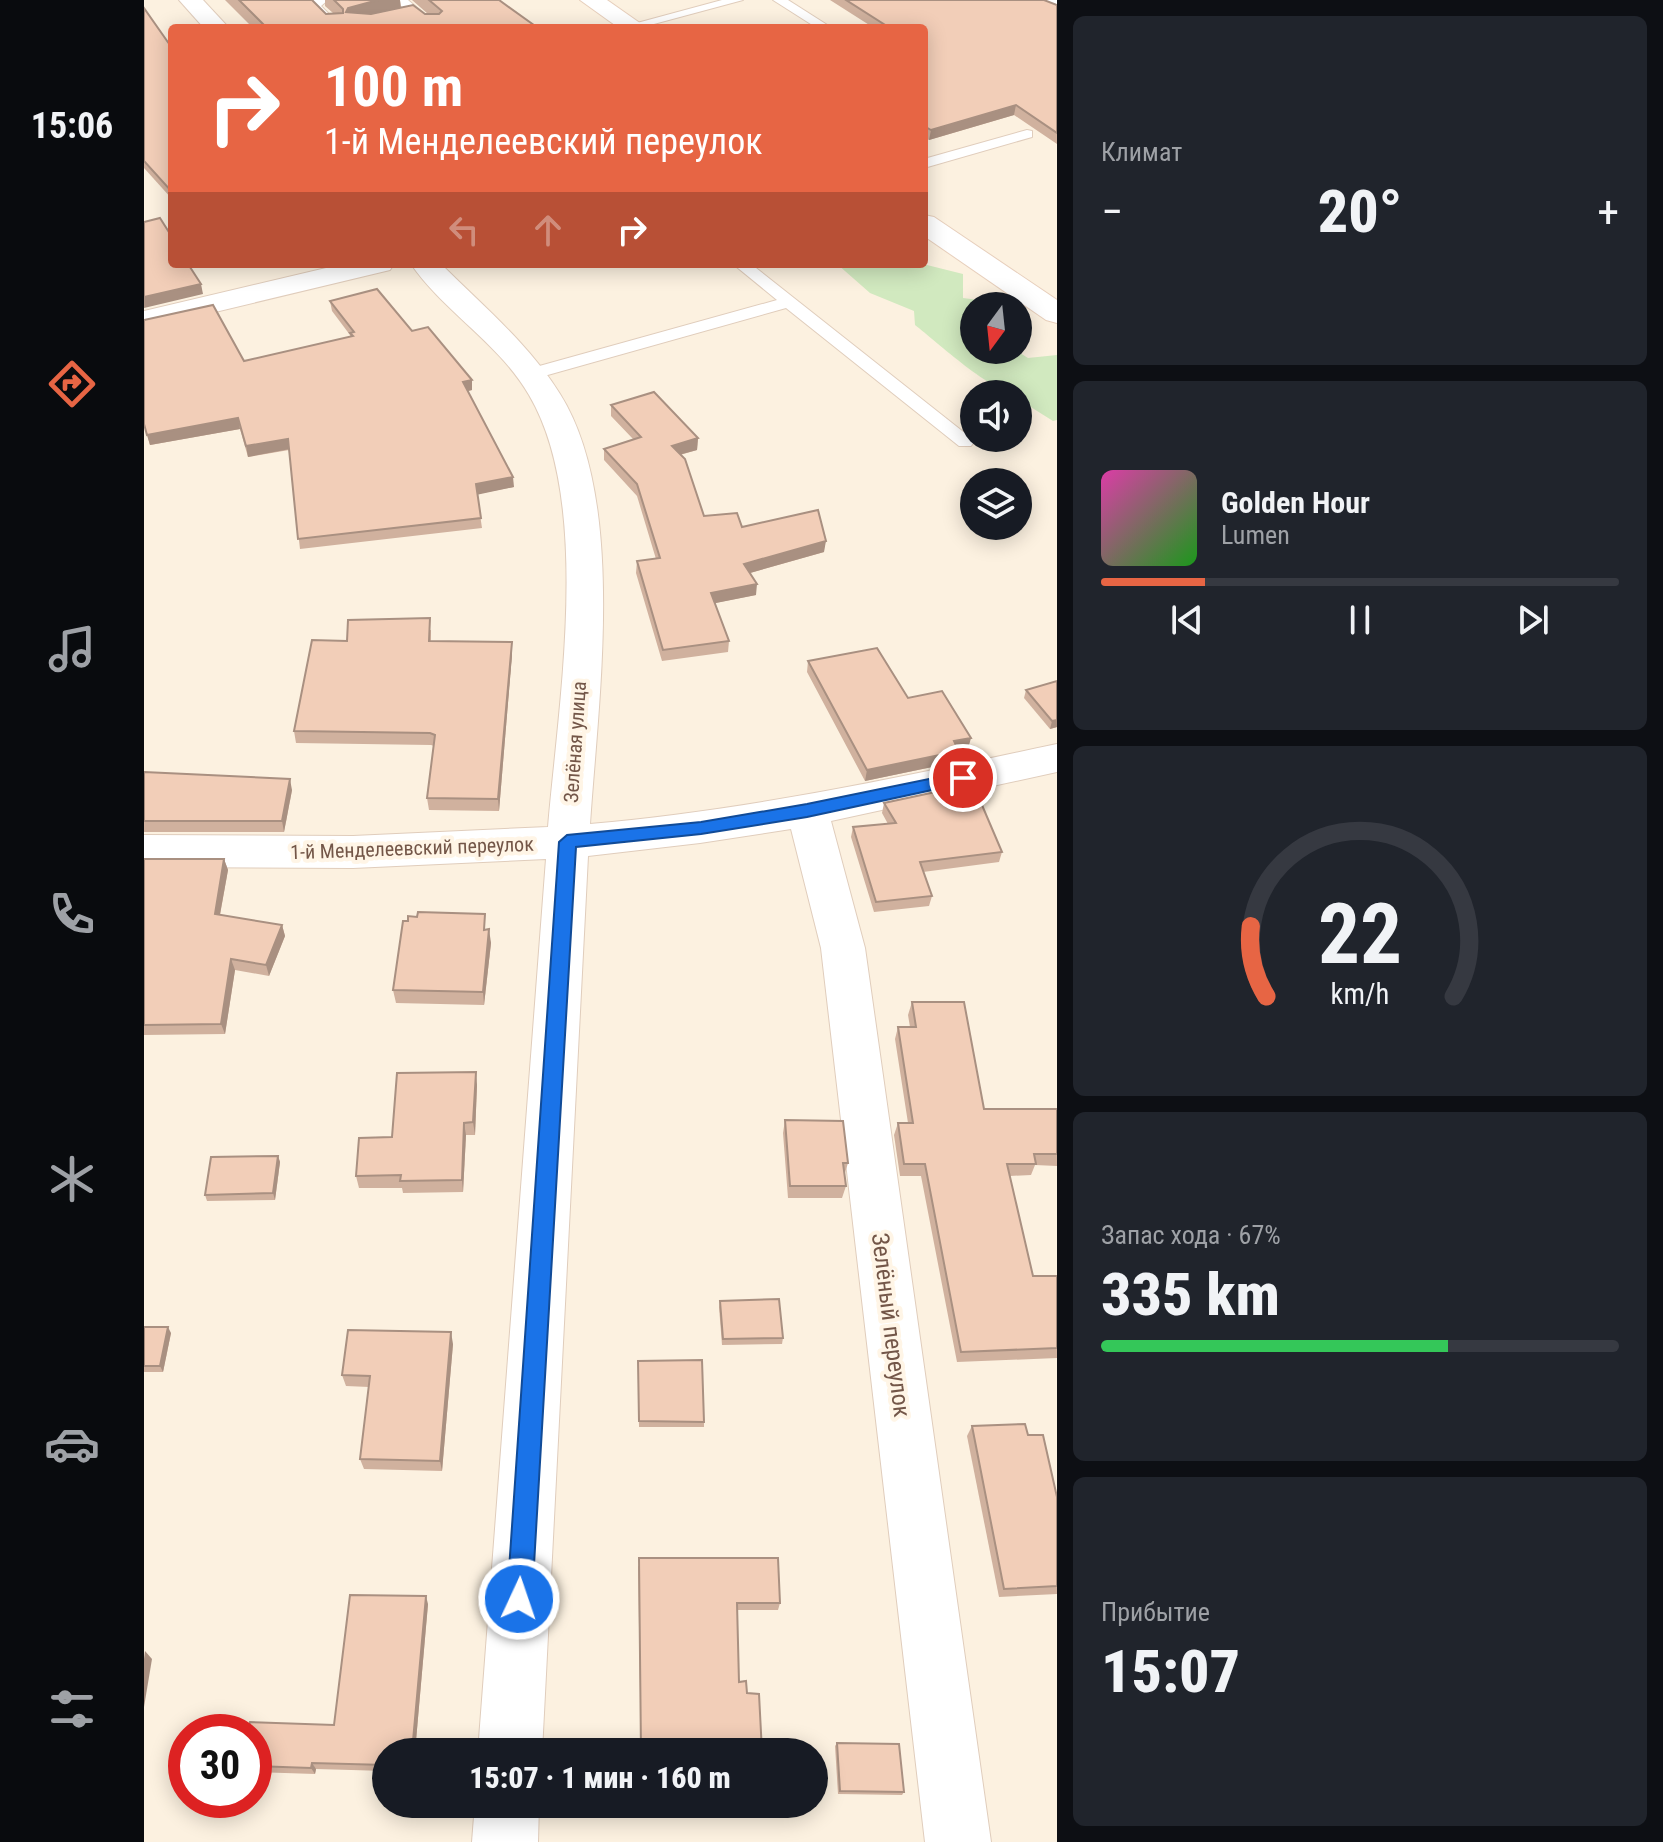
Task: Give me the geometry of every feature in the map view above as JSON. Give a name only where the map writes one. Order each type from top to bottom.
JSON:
[{"type":"street","points":[[190,0],[213,24]]},
{"type":"street","points":[[591,0],[629,24]]},
{"type":"street","points":[[1046,0],[1057,6]]},
{"type":"street","points":[[928,226],[1057,314]]},
{"type":"street","points":[[144,320],[363,268]]},
{"type":"street","name":"Зелёная улица","points":[[429,268],[531,374],[547,398],[564,436],[574,486],[584,575],[511,1738]]},
{"type":"street","name":"1-й Менделеевский переулок","points":[[144,851],[390,851],[567,842],[701,828],[807,810],[1057,758]]},
{"type":"street","name":"Зелёный переулок","points":[[807,810],[843,948],[958,1842]]},
{"type":"street","points":[[505,1842],[506,1818]]},
{"type":"lane","points":[[322,0],[313,6],[333,24]]},
{"type":"lane","points":[[400,0],[429,24]]},
{"type":"lane","points":[[645,24],[737,0]]},
{"type":"lane","points":[[779,0],[819,24]]},
{"type":"lane","points":[[402,18],[417,14]]},
{"type":"lane","points":[[928,163],[1027,134]]},
{"type":"lane","points":[[746,268],[960,438]]},
{"type":"lane","points":[[531,374],[789,302]]},
{"type":"green space","points":[[928,265],[963,274],[960,361],[915,325],[914,311],[870,293],[842,268],[928,268]]},
{"type":"green space","points":[[1057,355],[1057,420],[1053,421],[1032,408],[1032,380],[985,380],[964,364],[1032,364],[1032,358]]},
{"type":"building","points":[[239,0],[312,0],[326,14],[343,13],[334,0],[378,0],[348,8],[346,12],[371,14],[413,5],[425,14],[439,14],[442,11],[429,0],[499,0],[532,24],[263,24]]},
{"type":"building","points":[[846,0],[1044,0],[1057,5],[1057,133],[1016,105],[931,130],[928,128],[928,24],[884,24]]},
{"type":"building","points":[[144,8],[168,42],[168,188],[144,161]]},
{"type":"building","points":[[160,218],[168,231],[168,268],[191,268],[201,284],[144,297],[144,222]]},
{"type":"building","points":[[377,289],[412,331],[428,327],[472,380],[463,382],[513,477],[476,484],[481,518],[298,539],[288,439],[246,446],[238,418],[147,435],[144,424],[144,320],[213,305],[244,361],[353,336],[350,333],[354,332],[330,301]]},
{"type":"building","points":[[654,392],[698,438],[672,446],[685,459],[704,516],[737,513],[742,527],[818,510],[826,541],[744,564],[757,584],[711,593],[729,641],[663,650],[637,561],[660,558],[637,484],[604,449],[641,437],[611,405]]},
{"type":"building","points":[[430,618],[429,641],[512,642],[498,799],[427,798],[435,735],[430,733],[294,731],[312,640],[347,641],[348,620]]},
{"type":"building","points":[[877,648],[908,698],[942,691],[971,738],[954,741],[959,751],[867,770],[808,661]]},
{"type":"building","points":[[1057,681],[1057,720],[1052,721],[1026,690]]},
{"type":"building","points":[[144,772],[290,779],[282,821],[144,821]]},
{"type":"building","points":[[973,784],[1002,852],[920,862],[932,896],[876,902],[853,827],[896,823],[884,803]]},
{"type":"building","points":[[144,859],[224,859],[215,914],[282,925],[266,965],[231,959],[221,1024],[144,1025]]},
{"type":"building","points":[[418,912],[485,914],[484,930],[489,929],[483,992],[393,990],[403,921],[408,921],[408,916],[417,917]]},
{"type":"building","points":[[912,1002],[964,1002],[984,1109],[1057,1109],[1057,1154],[1034,1154],[1036,1164],[1007,1164],[1033,1276],[1057,1276],[1057,1348],[961,1352],[925,1164],[904,1164],[898,1123],[913,1123],[898,1027],[916,1027]]},
{"type":"building","points":[[476,1072],[473,1122],[464,1123],[462,1180],[400,1181],[401,1175],[356,1176],[359,1138],[392,1137],[397,1073]]},
{"type":"building","points":[[785,1120],[843,1121],[848,1163],[843,1163],[846,1186],[790,1186]]},
{"type":"building","points":[[278,1156],[273,1193],[205,1195],[211,1157]]},
{"type":"building","points":[[779,1299],[783,1338],[723,1339],[720,1301]]},
{"type":"building","points":[[144,1327],[168,1327],[160,1366],[144,1366]]},
{"type":"building","points":[[348,1330],[451,1332],[440,1461],[360,1459],[370,1376],[342,1375]]},
{"type":"building","points":[[702,1360],[704,1422],[639,1421],[638,1361]]},
{"type":"building","points":[[1025,1424],[1028,1435],[1043,1435],[1057,1497],[1057,1586],[1004,1589],[972,1426]]},
{"type":"building","points":[[639,1558],[778,1558],[780,1603],[737,1603],[739,1682],[746,1681],[747,1693],[759,1694],[761,1738],[641,1738]]},
{"type":"building","points":[[350,1595],[426,1596],[413,1738],[372,1738],[372,1765],[312,1763],[311,1768],[272,1767],[272,1723],[334,1725]]},
{"type":"building","points":[[837,1743],[899,1744],[904,1792],[840,1791]]},
{"type":"route","points":[[519,1599],[567,842],[701,828],[963,778]]}]
